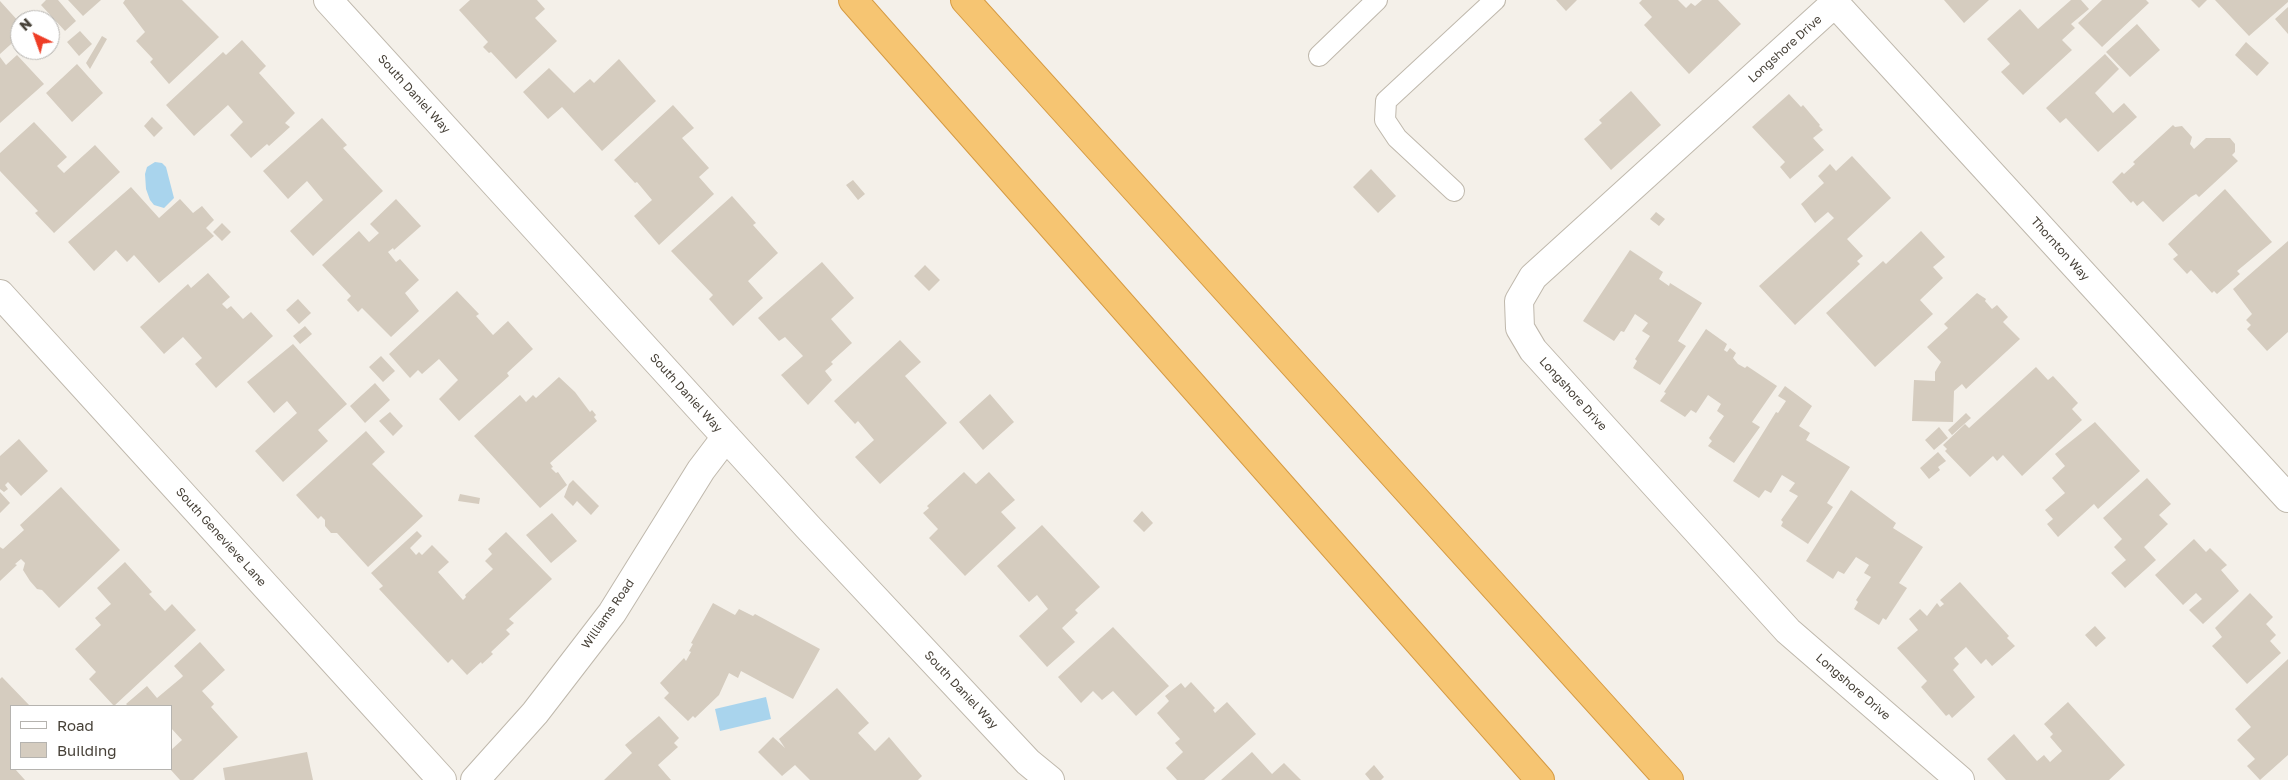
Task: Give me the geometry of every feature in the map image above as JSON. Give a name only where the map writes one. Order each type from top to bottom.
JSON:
[{"type":"highway","points":[[853,0],[1540,780]]},
{"type":"highway","points":[[965,0],[1669,780]]},
{"type":"street","name":"South Daniel Way","points":[[328,0],[726,437],[1028,762],[1050,780]]},
{"type":"street","name":"Thornton Way","points":[[1833,2],[2288,498]]},
{"type":"street","name":"Longshore Drive","points":[[1833,2],[1533,277],[1519,300],[1520,328],[1534,350],[1788,631],[1960,780]]},
{"type":"street","name":"South Genevieve Lane","points":[[0,294],[442,780]]},
{"type":"street","name":"Williams Road","points":[[475,780],[535,714],[612,613],[701,470],[726,437]]},
{"type":"lane","points":[[1319,56],[1378,0]]},
{"type":"lane","points":[[1454,191],[1397,138],[1385,120],[1386,101],[1495,0]]},
{"type":"water","points":[[155,162],[162,163],[166,167],[174,198],[164,208],[154,205],[146,189],[145,174],[147,167]]},
{"type":"water","points":[[766,697],[771,719],[720,731],[715,709]]},
{"type":"building","points":[[46,0],[58,0],[76,21],[65,31],[60,26],[60,10],[46,10],[41,5]]},
{"type":"building","points":[[68,0],[101,0],[83,16]]},
{"type":"building","points":[[125,0],[182,0],[219,37],[169,84],[150,62],[153,59],[136,41],[145,32],[123,3]]},
{"type":"building","points":[[470,0],[537,0],[545,9],[535,18],[557,41],[516,79],[491,52],[489,53],[483,47],[488,42],[459,10]]},
{"type":"building","points":[[1556,0],[1577,0],[1566,11]]},
{"type":"building","points":[[1642,0],[1678,0],[1686,8],[1691,3],[1695,6],[1702,0],[1718,0],[1741,24],[1689,74],[1644,25],[1652,17],[1639,3]]},
{"type":"building","points":[[1944,0],[1989,0],[1964,23]]},
{"type":"building","points":[[2071,0],[2081,0],[2089,9],[2071,24],[2075,28],[2062,40],[2072,50],[2023,95],[2001,72],[2010,64],[1987,39],[2020,9],[2038,29]]},
{"type":"building","points":[[2102,0],[2146,0],[2149,3],[2102,47],[2078,23]]},
{"type":"building","points":[[2191,0],[2207,0],[2199,8]]},
{"type":"building","points":[[2215,0],[2288,0],[2288,2],[2249,36]]},
{"type":"building","points":[[0,1],[10,12],[10,45],[0,54]]},
{"type":"building","points":[[2288,7],[2288,34],[2275,19]]},
{"type":"building","points":[[2137,24],[2160,50],[2130,77],[2106,52]]},
{"type":"building","points":[[80,31],[92,44],[79,56],[67,42]]},
{"type":"building","points":[[102,36],[107,39],[90,69],[86,63]]},
{"type":"building","points":[[242,40],[266,66],[259,73],[295,113],[285,123],[290,127],[269,146],[267,144],[251,158],[230,135],[243,122],[228,105],[194,136],[166,105],[223,52],[226,55]]},
{"type":"building","points":[[2246,42],[2269,63],[2257,76],[2235,55]]},
{"type":"building","points":[[2105,54],[2119,69],[2095,93],[2113,113],[2124,103],[2137,117],[2098,152],[2066,118],[2060,123],[2046,108]]},
{"type":"building","points":[[0,57],[6,65],[12,60],[22,60],[44,84],[0,123]]},
{"type":"building","points":[[619,59],[656,101],[602,151],[562,107],[548,119],[523,92],[549,68],[574,93],[590,79],[594,83]]},
{"type":"building","points":[[77,64],[103,93],[72,122],[46,93]]},
{"type":"building","points":[[1631,91],[1661,125],[1611,170],[1584,139],[1602,123],[1599,120]]},
{"type":"building","points":[[1789,94],[1801,107],[1803,105],[1820,125],[1823,130],[1813,138],[1824,150],[1790,179],[1780,167],[1785,162],[1752,127]]},
{"type":"building","points":[[673,105],[694,128],[682,138],[709,168],[699,177],[714,194],[659,245],[634,216],[652,200],[637,182],[635,183],[614,160]]},
{"type":"building","points":[[152,117],[163,128],[154,137],[144,126]]},
{"type":"building","points":[[322,118],[347,145],[343,148],[383,191],[313,256],[290,231],[323,200],[307,181],[288,199],[263,171]]},
{"type":"building","points":[[34,122],[67,157],[57,166],[64,173],[95,145],[120,172],[54,233],[35,213],[38,211],[0,171],[0,153]]},
{"type":"building","points":[[2173,125],[2175,127],[2182,126],[2192,137],[2190,144],[2194,149],[2206,138],[2230,138],[2235,144],[2235,152],[2232,155],[2238,161],[2199,197],[2196,194],[2191,197],[2163,222],[2143,201],[2137,206],[2133,201],[2131,203],[2112,182],[2122,172],[2124,174],[2135,164],[2133,162]]},
{"type":"building","points":[[1852,156],[1891,198],[1847,239],[1863,256],[1857,261],[1860,264],[1795,325],[1759,286],[1834,218],[1828,212],[1815,223],[1801,204],[1824,183],[1818,176],[1830,164],[1836,171]]},
{"type":"building","points":[[1371,169],[1396,196],[1378,213],[1353,187]]},
{"type":"building","points":[[853,180],[865,194],[858,200],[846,185]]},
{"type":"building","points":[[131,187],[159,218],[180,199],[193,213],[202,206],[214,220],[206,228],[214,236],[159,283],[134,255],[127,262],[116,250],[94,271],[68,242]]},
{"type":"building","points":[[2225,189],[2272,242],[2237,271],[2240,274],[2217,294],[2214,291],[2212,293],[2191,270],[2187,274],[2173,259],[2178,255],[2168,244]]},
{"type":"building","points":[[732,196],[756,223],[753,225],[778,253],[748,281],[763,298],[733,326],[709,299],[713,295],[671,251]]},
{"type":"building","points":[[396,199],[421,226],[394,250],[393,248],[388,252],[396,262],[400,259],[419,280],[405,293],[419,311],[391,337],[362,308],[358,312],[347,300],[351,296],[322,265],[359,231],[369,242],[379,233],[370,224]]},
{"type":"building","points":[[1656,212],[1665,219],[1659,226],[1650,219]]},
{"type":"building","points":[[222,223],[231,232],[222,241],[213,232]]},
{"type":"building","points":[[1921,231],[1945,257],[1933,267],[1943,278],[1920,300],[1933,314],[1875,367],[1826,313],[1883,261],[1886,264]]},
{"type":"building","points":[[2288,241],[2288,332],[2267,351],[2247,329],[2251,325],[2246,320],[2252,314],[2233,289]]},
{"type":"building","points":[[1630,250],[1663,272],[1659,279],[1669,286],[1670,283],[1702,303],[1678,341],[1686,346],[1660,385],[1633,368],[1637,361],[1635,359],[1650,336],[1642,331],[1648,323],[1635,314],[1624,332],[1621,331],[1614,341],[1583,321]]},
{"type":"building","points":[[822,262],[854,298],[831,319],[852,343],[831,362],[833,364],[825,371],[832,380],[808,405],[781,375],[803,356],[785,337],[779,341],[758,318]]},
{"type":"building","points":[[925,265],[940,280],[929,291],[914,276]]},
{"type":"building","points":[[208,273],[230,297],[222,304],[227,309],[231,306],[243,319],[251,312],[273,336],[216,388],[195,364],[202,358],[183,337],[164,354],[140,327],[188,284],[191,288]]},
{"type":"building","points":[[457,291],[479,314],[476,316],[493,335],[508,321],[533,349],[507,373],[509,376],[459,421],[439,399],[458,380],[439,359],[422,374],[418,370],[410,378],[389,354]]},
{"type":"building","points":[[1977,293],[1986,299],[1985,301],[1992,309],[1997,305],[2008,317],[2003,322],[2020,339],[1966,389],[1962,384],[1954,391],[1953,422],[1912,421],[1914,380],[1935,381],[1935,372],[1941,362],[1927,347],[1948,328],[1944,324]]},
{"type":"building","points":[[298,299],[311,313],[299,324],[286,310]]},
{"type":"building","points":[[305,326],[312,334],[300,344],[293,336]]},
{"type":"building","points":[[1706,329],[1727,344],[1724,350],[1727,352],[1730,348],[1736,353],[1733,358],[1738,364],[1745,368],[1747,366],[1777,386],[1752,422],[1760,427],[1734,463],[1708,446],[1712,441],[1709,438],[1724,416],[1717,411],[1721,404],[1708,395],[1696,413],[1691,410],[1685,417],[1660,401]]},
{"type":"building","points":[[900,340],[921,362],[905,376],[947,423],[880,484],[855,457],[874,440],[858,421],[855,424],[834,401]]},
{"type":"building","points":[[293,344],[347,404],[318,430],[328,441],[283,482],[255,451],[297,413],[287,401],[274,413],[247,382]]},
{"type":"building","points":[[381,356],[395,371],[383,382],[369,367]]},
{"type":"building","points":[[2036,367],[2048,380],[2053,376],[2078,403],[2072,409],[2082,420],[2022,476],[2003,455],[1997,461],[1993,456],[1970,477],[1945,451],[1947,449],[1943,445],[1965,424],[1969,428]]},
{"type":"building","points":[[559,377],[575,392],[590,412],[592,410],[596,415],[594,417],[597,421],[550,463],[553,467],[551,468],[556,473],[558,472],[567,485],[540,508],[474,436],[520,395],[526,402],[533,395],[536,398]]},
{"type":"building","points":[[375,383],[390,400],[365,423],[350,406]]},
{"type":"building","points":[[1785,386],[1812,406],[1799,426],[1810,433],[1806,440],[1850,467],[1827,503],[1833,507],[1808,544],[1781,526],[1783,522],[1781,520],[1798,496],[1789,491],[1795,483],[1782,475],[1771,493],[1765,490],[1759,498],[1733,481],[1776,412],[1778,413],[1786,401],[1778,396]]},
{"type":"building","points":[[990,394],[1014,422],[983,450],[959,422]]},
{"type":"building","points":[[390,412],[403,426],[393,436],[379,421]]},
{"type":"building","points":[[1966,413],[1971,418],[1952,435],[1948,430]]},
{"type":"building","points":[[2095,422],[2140,471],[2098,509],[2094,504],[2058,537],[2047,524],[2053,519],[2045,510],[2065,493],[2052,478],[2065,466],[2055,454]]},
{"type":"building","points":[[1939,427],[1948,438],[1934,450],[1925,440]]},
{"type":"building","points":[[366,431],[385,452],[372,464],[423,516],[368,567],[337,533],[331,533],[325,526],[325,520],[321,516],[318,519],[296,495]]},
{"type":"building","points":[[19,439],[48,471],[21,496],[8,482],[5,485],[8,489],[4,492],[0,489],[0,456]]},
{"type":"building","points":[[1938,452],[1946,461],[1938,467],[1940,470],[1929,479],[1920,468]]},
{"type":"building","points":[[964,472],[976,484],[989,472],[1015,500],[1001,512],[1016,528],[965,576],[929,538],[938,529],[923,513],[929,508],[927,506]]},
{"type":"building","points":[[2147,478],[2171,504],[2159,515],[2168,524],[2144,547],[2156,560],[2125,588],[2111,573],[2126,560],[2114,547],[2122,539],[2103,518]]},
{"type":"building","points":[[573,480],[599,506],[591,515],[577,501],[573,506],[564,497],[569,484]]},
{"type":"building","points":[[61,487],[120,550],[59,608],[42,590],[37,589],[30,581],[23,570],[25,563],[21,559],[0,581],[0,547],[3,549],[24,530],[20,525]]},
{"type":"building","points":[[1851,490],[1896,523],[1893,528],[1923,547],[1899,583],[1907,588],[1886,620],[1883,618],[1879,625],[1854,609],[1858,602],[1856,600],[1871,577],[1864,573],[1869,565],[1856,557],[1844,574],[1838,571],[1833,579],[1806,561]]},
{"type":"building","points":[[0,492],[10,503],[0,513]]},
{"type":"building","points":[[460,494],[480,498],[479,504],[458,501]]},
{"type":"building","points":[[1142,511],[1153,523],[1144,532],[1133,521]]},
{"type":"building","points":[[552,513],[577,541],[551,563],[526,535]]},
{"type":"building","points":[[1042,525],[1100,587],[1075,610],[1078,613],[1062,628],[1075,642],[1047,667],[1019,636],[1048,609],[1037,595],[1029,602],[997,566]]},
{"type":"building","points":[[417,531],[422,536],[410,548],[416,555],[419,552],[422,555],[432,545],[449,562],[438,572],[463,600],[466,597],[465,595],[493,569],[485,561],[492,554],[488,549],[506,532],[552,579],[509,619],[514,623],[506,630],[510,634],[491,652],[493,654],[467,675],[452,659],[448,663],[379,589],[383,586],[371,573]]},
{"type":"building","points":[[2194,539],[2206,552],[2210,548],[2227,565],[2221,570],[2239,591],[2203,624],[2189,610],[2202,599],[2196,593],[2183,605],[2155,575]]},
{"type":"building","points":[[125,562],[152,592],[149,594],[165,611],[172,604],[196,630],[115,705],[89,679],[96,672],[75,649],[101,625],[95,618],[111,604],[97,588]]},
{"type":"building","points":[[1960,582],[2009,636],[2007,638],[2015,646],[1992,666],[1986,659],[1981,664],[1966,647],[1954,658],[1959,664],[1953,670],[1975,697],[1952,718],[1949,714],[1946,716],[1921,687],[1927,681],[1897,648],[1918,630],[1909,619],[1920,609],[1927,616],[1937,603],[1940,607],[1944,604],[1940,600]]},
{"type":"building","points":[[2250,593],[2273,617],[2266,624],[2276,635],[2270,641],[2281,653],[2247,684],[2212,646],[2222,637],[2215,628]]},
{"type":"building","points":[[713,603],[735,615],[739,609],[753,616],[755,614],[820,649],[793,699],[741,671],[738,678],[729,673],[719,695],[695,718],[693,716],[688,721],[664,698],[669,693],[660,683],[684,658],[686,661],[691,652],[689,651],[693,644],[691,643]]},
{"type":"building","points":[[2095,626],[2106,638],[2096,647],[2085,635]]},
{"type":"building","points":[[1113,627],[1169,686],[1136,716],[1113,691],[1102,700],[1093,691],[1081,703],[1058,677]]},
{"type":"building","points":[[200,642],[225,670],[202,691],[214,704],[211,707],[238,737],[193,780],[180,780],[171,770],[172,749],[182,740],[172,729],[172,705],[126,704],[147,686],[157,698],[183,676],[174,666]]},
{"type":"building","points":[[2288,659],[2288,755],[2260,780],[2247,766],[2255,759],[2237,740],[2251,727],[2235,709]]},
{"type":"building","points":[[2,677],[29,705],[10,705],[10,770],[16,770],[25,780],[0,780],[0,679]]},
{"type":"building","points":[[1191,682],[1215,708],[1213,710],[1215,713],[1227,702],[1256,734],[1204,780],[1177,780],[1166,768],[1183,752],[1175,743],[1180,739],[1157,713],[1169,701],[1165,696],[1181,683],[1185,688]]},
{"type":"building","points":[[837,688],[869,723],[858,733],[875,751],[889,737],[922,776],[918,780],[810,780],[795,765],[782,776],[758,752],[773,737],[785,748],[779,739]]},
{"type":"building","points":[[2068,702],[2125,765],[2109,780],[2006,780],[1987,759],[2014,734],[2037,761],[2044,755],[2050,762],[2062,751],[2050,737],[2053,734],[2044,724]]},
{"type":"building","points":[[659,716],[679,738],[674,743],[678,747],[658,765],[671,780],[604,780],[632,753],[625,745]]},
{"type":"building","points":[[307,752],[313,780],[225,780],[223,768]]},
{"type":"building","points":[[1252,752],[1272,774],[1284,763],[1301,780],[1221,780]]},
{"type":"building","points":[[1374,765],[1384,777],[1381,780],[1370,780],[1365,774]]}]
